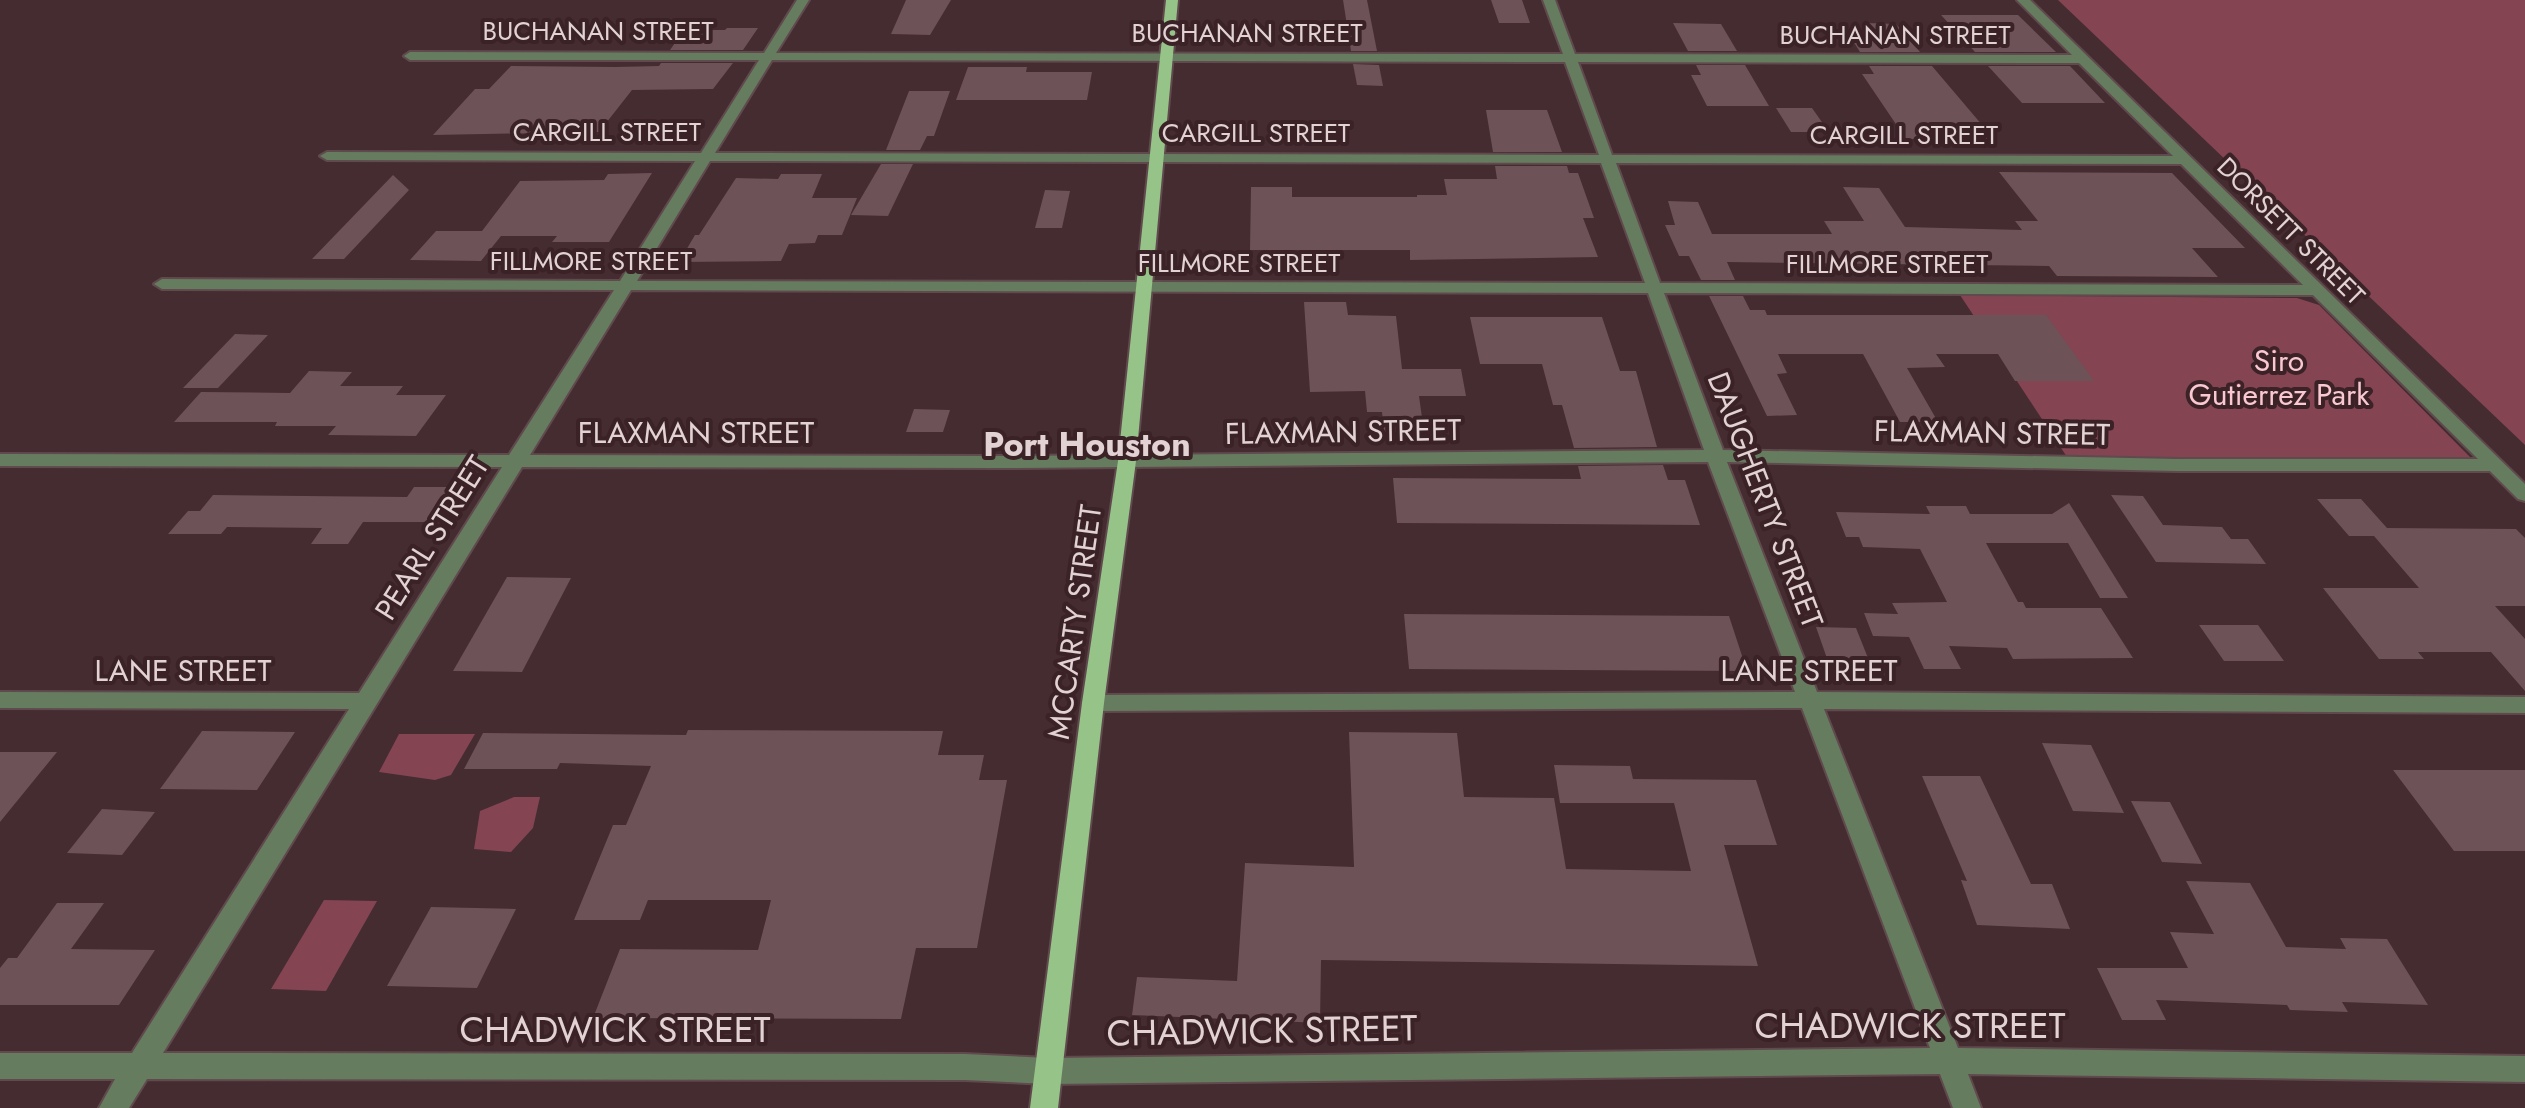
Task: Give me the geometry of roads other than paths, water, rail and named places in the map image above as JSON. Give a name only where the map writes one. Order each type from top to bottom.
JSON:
[{"type":"main road","name":"MCCARTY STREET","points":[[1044,1108],[1093,703],[1127,461],[1172,0]]},
{"type":"street","name":"PEARL STREET","points":[[113,1108],[803,0]]},
{"type":"street","name":"DAUGHERTY STREET","points":[[1549,0],[1715,456],[1967,1108]]},
{"type":"street","name":"DORSETT STREET","points":[[2023,0],[2525,495]]},
{"type":"street","name":"BUCHANAN STREET","points":[[410,56],[2083,59]]},
{"type":"street","name":"CARGILL STREET","points":[[327,156],[2184,160]]},
{"type":"street","name":"FILLMORE STREET","points":[[162,284],[2316,290]]},
{"type":"street","name":"FLAXMAN STREET","points":[[0,460],[1127,461],[1715,456],[2178,465],[2495,465]]},
{"type":"street","name":"LANE STREET","points":[[0,700],[365,701]]},
{"type":"street","name":"LANE STREET","points":[[1093,703],[1809,700],[2525,705]]},
{"type":"street","name":"CHADWICK STREET","points":[[0,1066],[965,1067],[1049,1071],[1950,1061],[2525,1069]]},
{"type":"district","name":"Port Houston","points":[[1087,444]]},
{"type":"park label","name":"Siro Gutierrez Park","points":[[2279,378]]}]
